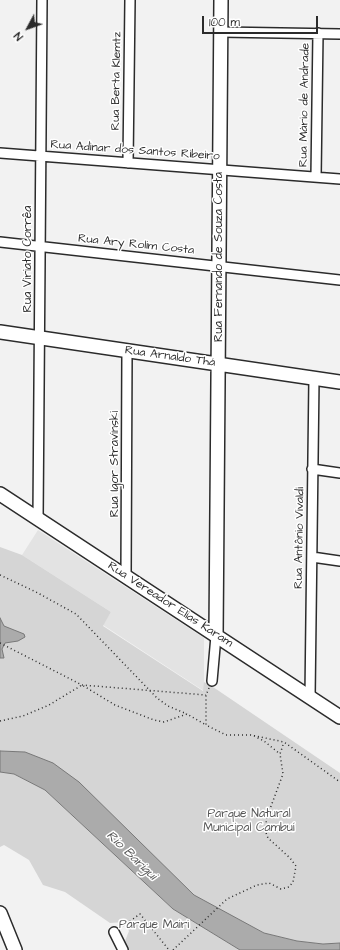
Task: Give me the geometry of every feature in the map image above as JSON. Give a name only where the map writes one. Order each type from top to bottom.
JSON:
[{"type":"main road","name":"Rua Fernando de Souza Costa","points":[[216,636],[221,0]]},
{"type":"main road","name":"Rua Arnaldo Thá","points":[[0,332],[340,382]]},
{"type":"main road","name":"Rua Vereador Elias Karam","points":[[0,494],[216,636],[339,714]]},
{"type":"main road","points":[[0,913],[15,950]]},
{"type":"street","name":"Rua Viriato Corrêa","points":[[38,519],[42,0]]},
{"type":"street","name":"Rua Berta Klemtz","points":[[128,163],[130,0]]},
{"type":"street","points":[[221,32],[340,34]]},
{"type":"street","name":"Rua Mário de Andrade","points":[[316,177],[318,33]]},
{"type":"street","name":"Rua Adinar dos Santos Ribeiro","points":[[0,153],[340,179]]},
{"type":"street","name":"Rua Ary Rolim Costa","points":[[0,242],[340,280]]},
{"type":"street","name":"Rua Igor Stravinski","points":[[126,576],[127,351]]},
{"type":"street","name":"Rua Antônio Vivaldi","points":[[310,697],[314,378]]},
{"type":"street","points":[[312,469],[340,473]]},
{"type":"street","points":[[312,557],[340,561]]},
{"type":"street","name":"Rua Fernando de Souza Costa","points":[[212,681],[216,636]]},
{"type":"street","points":[[114,932],[123,950]]},
{"type":"path","points":[[0,575],[36,592],[76,614],[150,691],[168,706],[188,714],[226,735],[251,735],[284,742],[340,782]]},
{"type":"path","points":[[0,643],[82,685],[115,705],[154,720],[164,722],[188,714]]},
{"type":"path","points":[[206,725],[206,695],[212,681]]},
{"type":"path","points":[[0,721],[23,716],[49,705],[82,685],[206,695]]},
{"type":"path","points":[[251,735],[264,741],[280,754]]},
{"type":"path","points":[[173,950],[219,906],[233,896],[257,885],[269,884],[282,889],[289,887],[292,882],[296,866],[282,850],[268,838],[265,830],[267,817],[283,774],[280,754],[284,742]]},
{"type":"path","points":[[114,932],[140,914],[169,950]]},
{"type":"shaded area","points":[[38,530],[204,638],[204,691],[103,625],[111,612],[22,555]]},
{"type":"green space","name":"Parque Natural Municipal Cambuí","points":[[0,547],[22,555],[111,612],[103,626],[203,691],[204,682],[216,689],[340,773],[340,943],[323,944],[297,941],[264,933],[220,910],[194,895],[25,752],[0,751]]},
{"type":"green space","name":"Parque Mairi","points":[[0,772],[14,774],[45,790],[173,909],[240,950],[129,950],[125,941],[129,931],[124,922],[110,923],[65,892],[43,885],[29,860],[4,845],[0,847]]},
{"type":"water","points":[[0,618],[4,626],[24,634],[25,637],[18,641],[5,643],[2,649],[4,658],[0,658]]},
{"type":"water","name":"Rio Barigui","points":[[0,751],[25,752],[53,763],[79,782],[194,895],[264,933],[297,941],[323,944],[340,943],[340,950],[240,950],[173,909],[45,790],[14,774],[0,772]]}]
